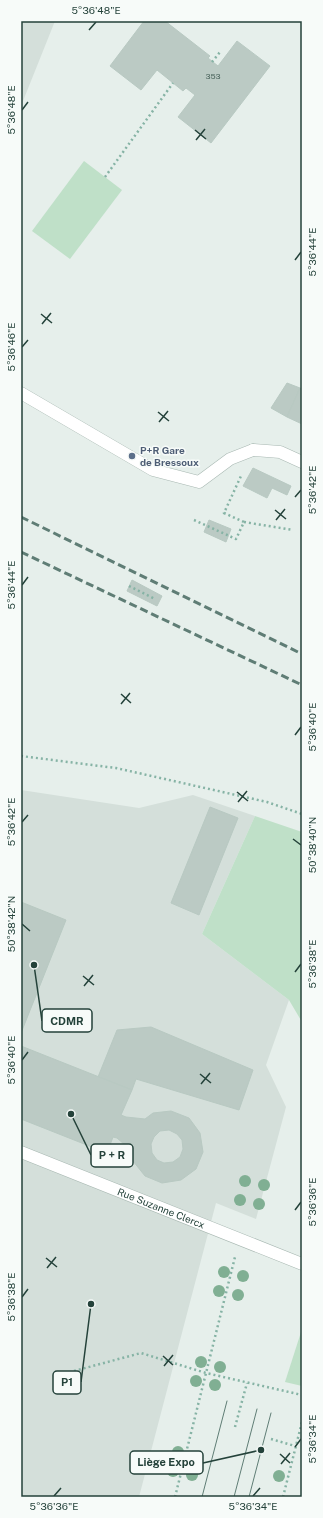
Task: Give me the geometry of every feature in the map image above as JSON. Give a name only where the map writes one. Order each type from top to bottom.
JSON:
[{"type":"street","points":[[21,393],[153,470],[199,482],[230,459],[253,450],[280,452],[302,462]]},
{"type":"street","name":"Rue Suzanne Clercx","points":[[21,1152],[302,1264]]},
{"type":"path","points":[[212,62],[220,52]]},
{"type":"path","points":[[105,178],[173,83]]},
{"type":"path","points":[[253,450],[224,513],[244,522],[293,530]]},
{"type":"path","points":[[194,520],[236,539],[244,522]]},
{"type":"path","points":[[129,586],[156,599]]},
{"type":"path","points":[[21,756],[116,768],[267,802],[302,814]]},
{"type":"path","points":[[175,1497],[240,1239]]},
{"type":"path","points":[[74,1371],[141,1353],[206,1373],[302,1395]]},
{"type":"path","points":[[235,1427],[247,1383]]},
{"type":"path","points":[[283,1497],[302,1422]]},
{"type":"path","points":[[271,1439],[295,1446]]},
{"type":"shaded area","points":[[21,21],[55,21],[21,106]]},
{"type":"shaded area","points":[[21,790],[139,808],[193,795],[255,816],[202,934],[289,1000],[266,1065],[286,1107],[256,1219],[216,1203],[139,1497],[21,1497]]},
{"type":"green space","points":[[84,161],[122,190],[70,259],[32,231]]},
{"type":"green space","points":[[255,816],[302,832],[302,1022],[289,1000],[202,934]]},
{"type":"green space","points":[[302,1329],[302,1386],[285,1382]]},
{"type":"building","points":[[144,21],[165,21],[210,56],[208,58],[218,66],[237,41],[270,66],[211,143],[178,117],[195,95],[186,88],[183,91],[157,70],[141,90],[110,66]]},
{"type":"building","points":[[287,383],[300,388],[287,417],[271,408]]},
{"type":"building","points":[[300,388],[302,389],[302,424],[287,417]]},
{"type":"building","points":[[253,468],[291,486],[287,495],[272,488],[267,498],[243,486]]},
{"type":"building","points":[[209,520],[231,529],[226,542],[204,532]]},
{"type":"building","points":[[132,580],[162,596],[157,606],[127,591]]},
{"type":"building","points":[[210,807],[238,818],[199,915],[171,903]]},
{"type":"building","points":[[21,902],[66,920],[21,1033]]},
{"type":"building","points":[[151,1027],[253,1070],[239,1110],[136,1079],[132,1090],[98,1077],[117,1030]]},
{"type":"building","points":[[21,1046],[132,1090],[121,1115],[145,1119],[153,1113],[171,1111],[189,1118],[200,1133],[203,1152],[196,1169],[181,1180],[162,1183],[145,1176],[133,1161],[132,1151],[117,1138],[113,1137],[107,1153],[21,1119]],"holes":[[[169,1130],[177,1134],[182,1140],[183,1149],[180,1157],[173,1162],[164,1163],[157,1160],[152,1153],[151,1144],[154,1137],[160,1131]]]},
{"type":"tram line","points":[[202,1497],[227,1401]]},
{"type":"tram line","points":[[234,1497],[257,1409]]},
{"type":"tram line","points":[[249,1497],[271,1413]]},
{"type":"railway","points":[[21,517],[302,654]]},
{"type":"railway","points":[[21,552],[302,685]]},
{"type":"place","name":"P+R Gare de Bressoux","points":[[132,456]]},
{"type":"place","name":"CDMR","points":[[34,965]]},
{"type":"place","name":"P + R","points":[[71,1114]]},
{"type":"place","name":"P1","points":[[91,1304]]},
{"type":"place","name":"Liège Expo","points":[[261,1450]]}]
